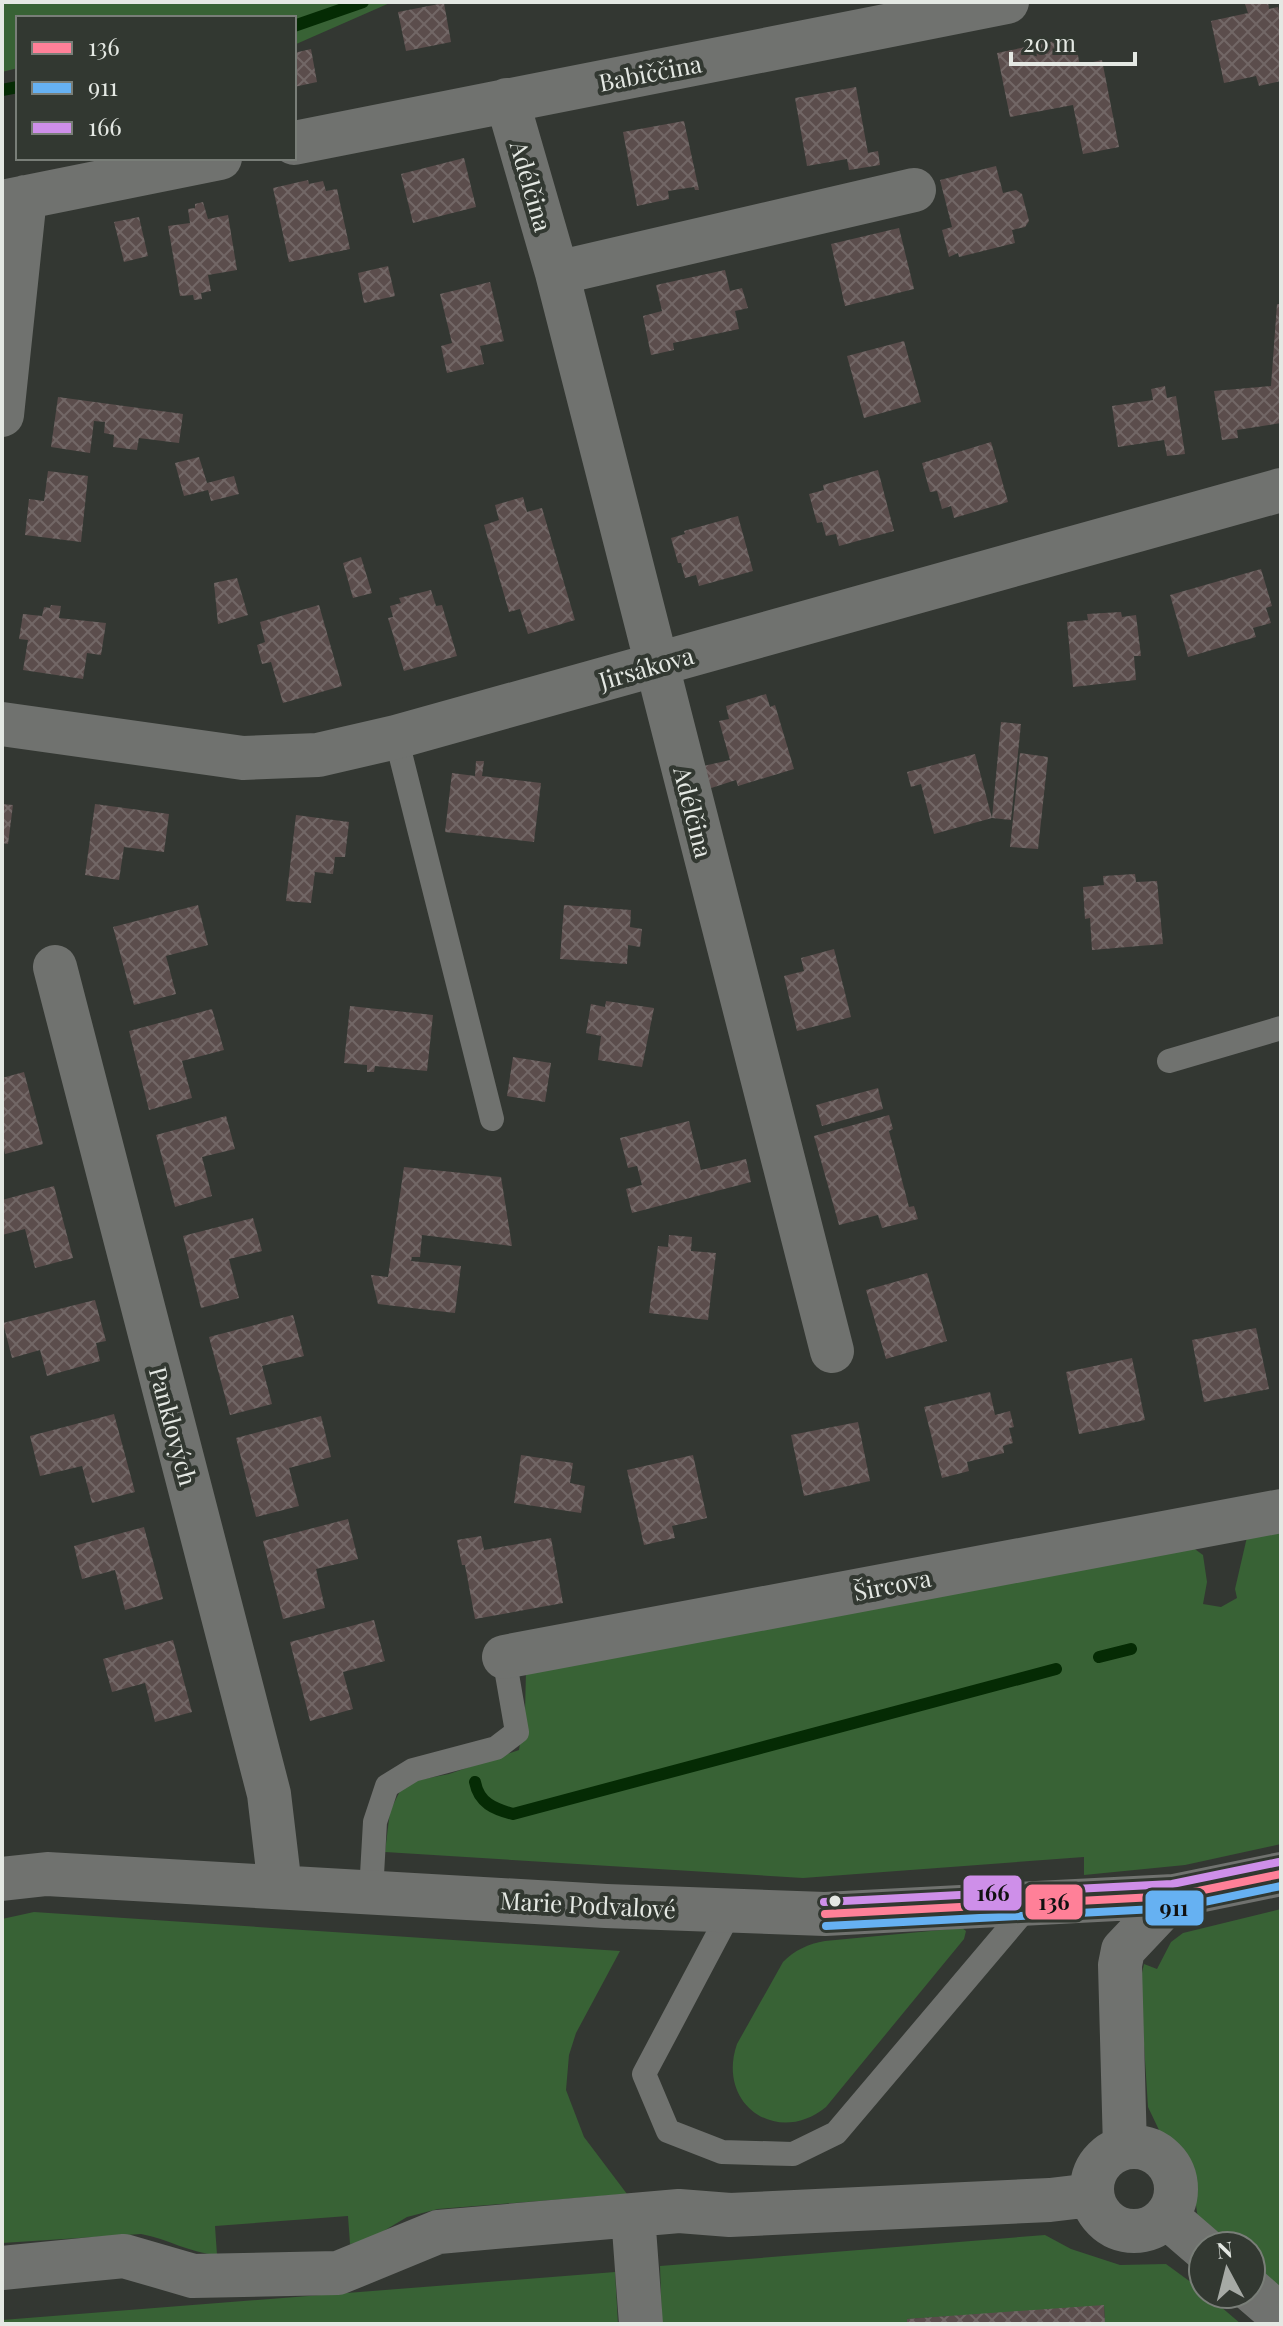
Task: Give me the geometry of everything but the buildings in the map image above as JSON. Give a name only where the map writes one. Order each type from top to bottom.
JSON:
[{"type":"street","name":"Babiččina","points":[[296,143],[1007,2]]},
{"type":"street","name":"Adélčina","points":[[507,100],[557,273],[832,1351]]},
{"type":"street","points":[[2,415],[13,200],[210,160]]},
{"type":"street","points":[[557,273],[914,190]]},
{"type":"street","name":"Jirsákova","points":[[2,724],[243,758],[318,755],[396,737],[1281,490]]},
{"type":"street","name":"Panklových","points":[[55,967],[269,1794],[280,1887]]},
{"type":"street","name":"Šircova","points":[[504,1657],[1281,1511]]},
{"type":"street","name":"Marie Podvalové","points":[[2,1879],[47,1874],[825,1914],[1174,1896],[1281,1874]]},
{"type":"street","points":[[1125,2148],[1120,1965],[1123,1950],[1174,1896]]},
{"type":"street","points":[[1139,2147],[1151,2150],[1171,2167],[1177,2193],[1167,2217],[1143,2231],[1116,2228],[1104,2220],[1092,2195],[1093,2180],[1099,2165],[1111,2154],[1125,2148],[1139,2147]]},
{"type":"street","points":[[2,2268],[124,2256],[193,2276],[338,2273],[438,2232],[679,2211],[730,2215],[1050,2200],[1092,2195]]},
{"type":"street","points":[[633,2215],[641,2324]]},
{"type":"street","points":[[1167,2217],[1187,2234]]},
{"type":"lane","points":[[396,737],[492,1119]]},
{"type":"lane","points":[[1169,1061],[1281,1028]]},
{"type":"lane","points":[[371,1892],[375,1822],[387,1786],[413,1770],[496,1748],[517,1732],[504,1657]]},
{"type":"lane","points":[[731,1910],[644,2074],[668,2131],[722,2152],[793,2154],[836,2133],[1030,1904]]},
{"type":"green space","points":[[2,2],[392,2],[296,44],[296,16],[16,16],[16,68],[2,72]]},
{"type":"green space","points":[[1281,1530],[1281,1844],[1185,1865],[1084,1875],[1084,1857],[803,1878],[385,1852],[390,1811],[404,1783],[449,1774],[519,1750],[525,1712],[526,1671],[1192,1547],[1203,1555],[1207,1582],[1203,1604],[1221,1607],[1237,1598],[1235,1589],[1247,1537]]},
{"type":"green space","points":[[1281,1909],[1281,2293],[1267,2281],[1267,2230],[1209,2230],[1198,2219],[1191,2170],[1159,2130],[1148,2107],[1140,1982],[1144,1964],[1157,1969],[1171,1942],[1183,1933]]},
{"type":"green space","points":[[34,1912],[620,1951],[576,2033],[569,2055],[566,2090],[584,2137],[627,2194],[438,2209],[407,2217],[367,2241],[350,2244],[348,2216],[215,2226],[217,2255],[141,2234],[2,2243],[2,1919]]},
{"type":"green space","points":[[962,1928],[966,1931],[964,1939],[826,2107],[807,2118],[788,2122],[771,2120],[755,2113],[743,2101],[735,2085],[733,2066],[737,2044],[783,1962],[792,1954],[825,1941]]},
{"type":"green space","points":[[1045,2235],[1071,2249],[1120,2265],[1166,2264],[1187,2279],[1187,2310],[1225,2310],[1241,2324],[1105,2324],[1104,2306],[907,2319],[907,2324],[662,2324],[660,2266]]},
{"type":"green space","points":[[615,2272],[618,2324],[2,2324],[2,2320]]},
{"type":"waterway","points":[[296,25],[363,2]]},
{"type":"waterway","points":[[2,90],[16,87]]},
{"type":"waterway","points":[[1099,1657],[1131,1649]]},
{"type":"waterway","points":[[475,1782],[488,1804],[513,1814],[1056,1669]]},
{"type":"transit line","name":"166","points":[[824,1902],[1172,1884],[1279,1862]]},
{"type":"transit line","name":"136","points":[[825,1914],[1174,1896],[1281,1874]]},
{"type":"transit line","name":"911","points":[[826,1926],[1175,1908],[1281,1886]]}]
